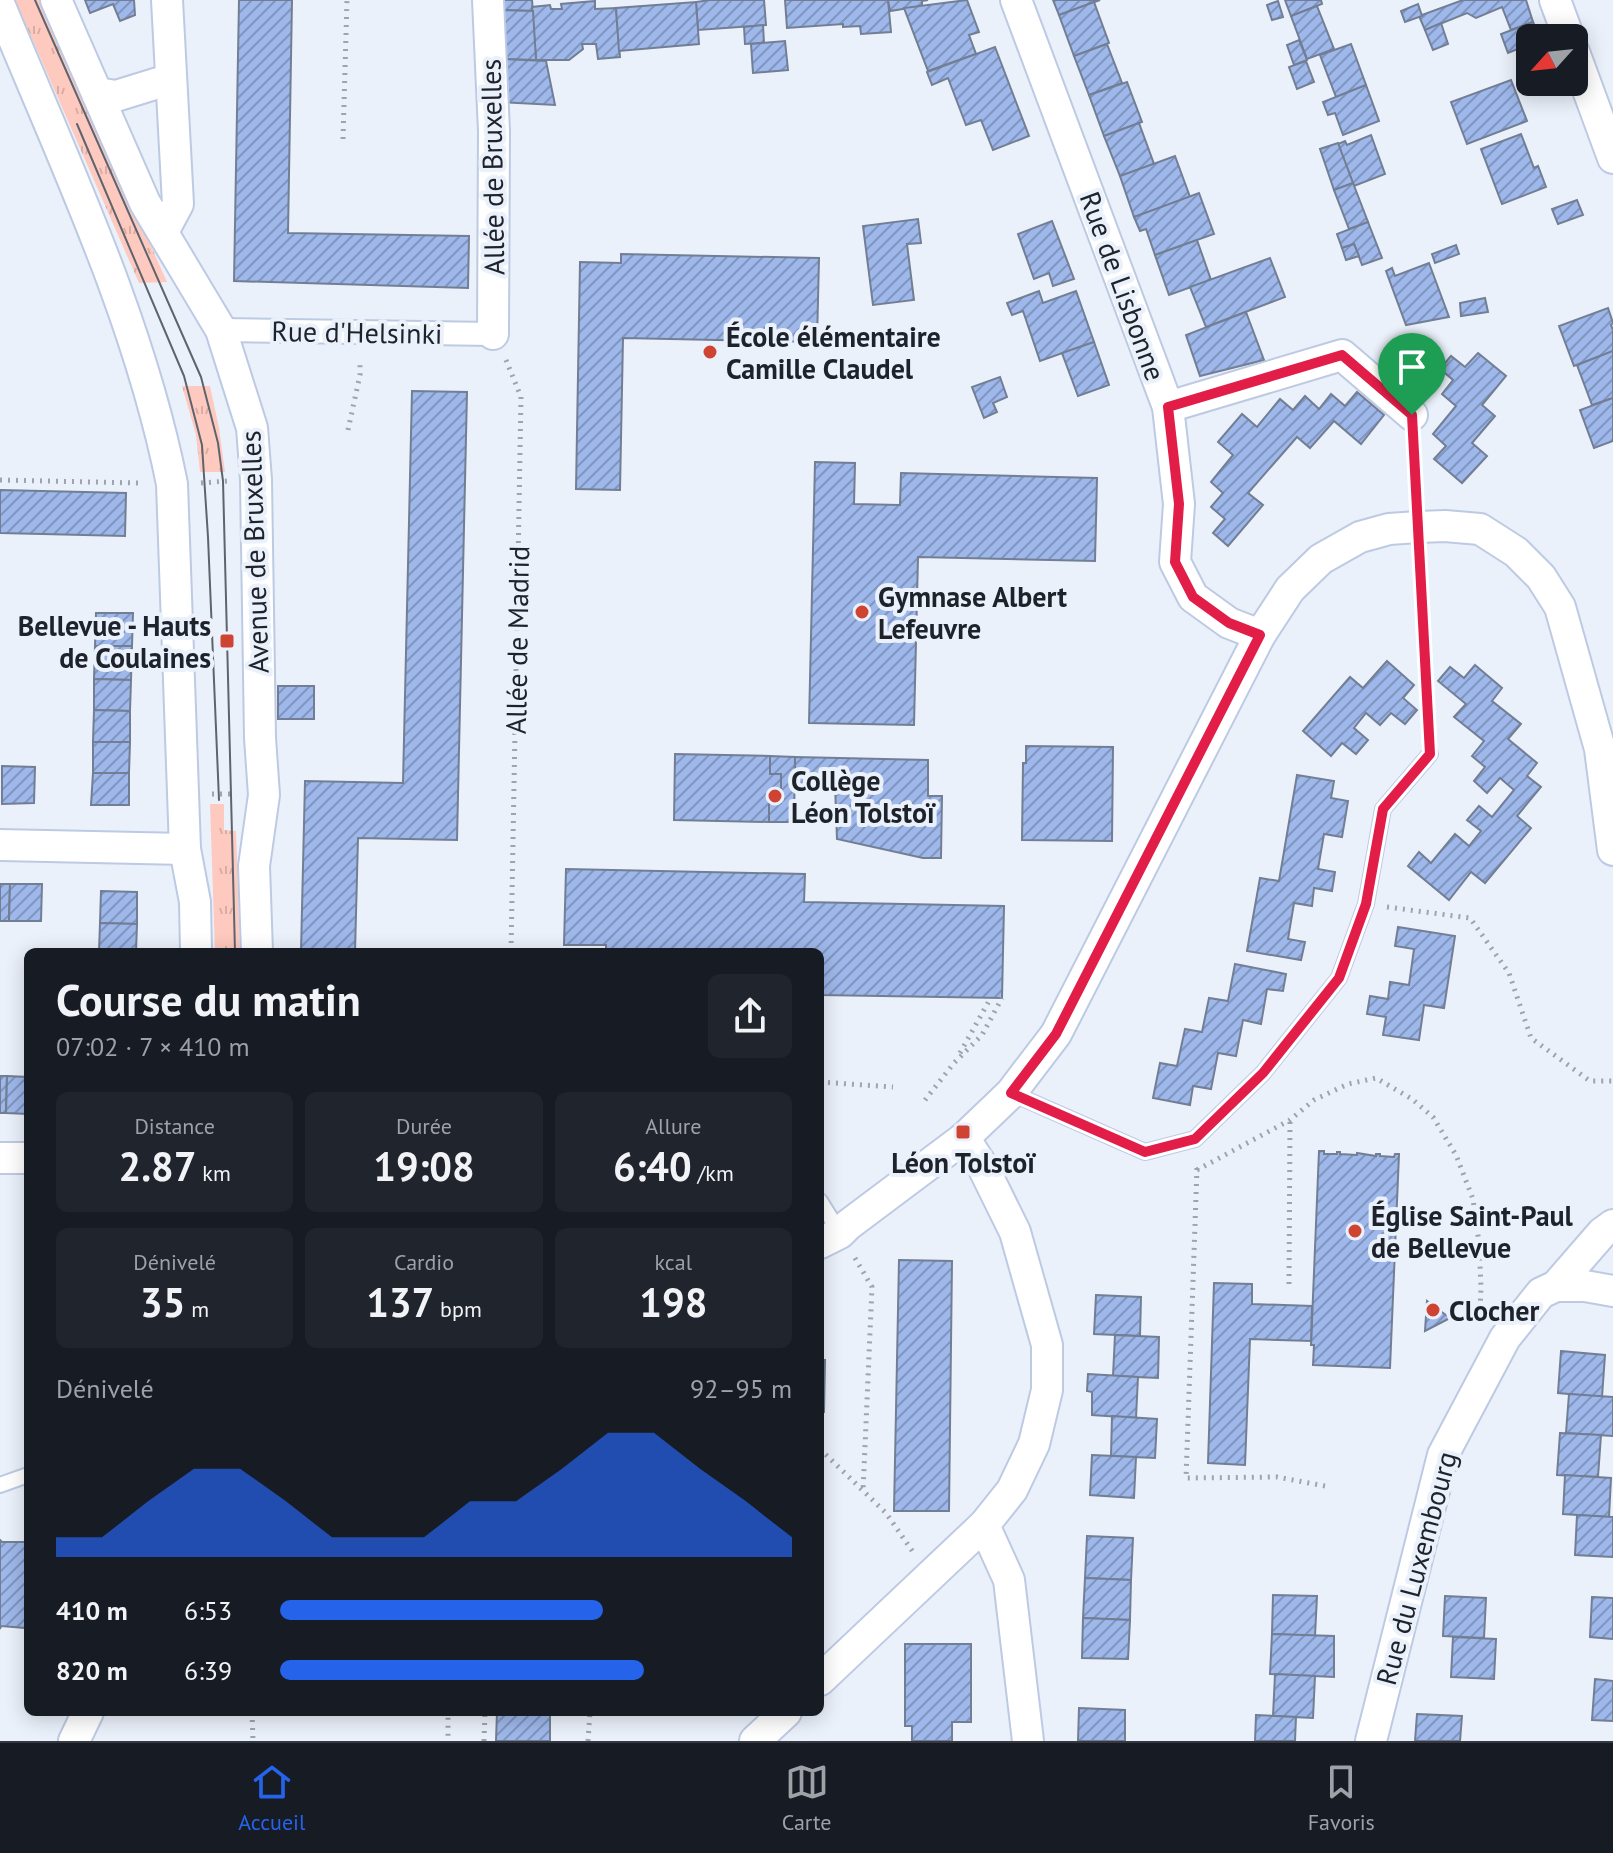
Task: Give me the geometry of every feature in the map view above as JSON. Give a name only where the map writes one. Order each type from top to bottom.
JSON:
[{"type":"street","name":"Avenue de Bruxelles","points":[[56,0],[145,203],[221,330],[252,428],[264,795],[254,866],[257,948]]},
{"type":"street","points":[[163,232],[178,204],[167,0]]},
{"type":"street","name":"Allée de Bruxelles","points":[[488,0],[494,131],[493,334]]},
{"type":"street","name":"Rue de Lisbonne","points":[[1016,0],[1165,399],[1179,504],[1175,562],[1193,597],[1229,623],[1260,635]]},
{"type":"street","points":[[1555,0],[1564,24]]},
{"type":"street","points":[[0,6],[99,246],[159,421],[172,484],[185,849],[195,902],[196,948]]},
{"type":"street","points":[[97,93],[116,96],[171,79]]},
{"type":"street","points":[[1588,90],[1613,158]]},
{"type":"street","name":"Rue d'Helsinki","points":[[221,330],[493,334]]},
{"type":"street","points":[[1165,399],[1342,355],[1412,415]]},
{"type":"street","points":[[830,1238],[964,1138],[1011,1093],[1056,1034],[1260,635],[1290,589],[1321,559],[1360,537],[1389,529],[1418,527],[1480,529],[1516,552],[1541,577],[1560,607],[1600,749],[1613,850]]},
{"type":"street","points":[[0,845],[185,849]]},
{"type":"street","points":[[824,1676],[984,1525],[1012,1490],[1034,1444],[1047,1390],[1047,1345],[1015,1232],[983,1167],[964,1138]]},
{"type":"street","points":[[0,1158],[24,1158]]},
{"type":"street","name":"Rue du Luxembourg","points":[[1371,1741],[1443,1455],[1505,1338],[1541,1293],[1556,1286],[1602,1233],[1613,1225]]},
{"type":"street","points":[[1556,1286],[1585,1286],[1613,1291]]},
{"type":"street","points":[[984,1525],[1009,1580],[1028,1741]]},
{"type":"street","points":[[74,1741],[86,1716]]},
{"type":"street","points":[[755,1741],[782,1716]]},
{"type":"lane","points":[[1011,1093],[1145,1152],[1195,1139],[1263,1073],[1339,978],[1366,904],[1383,809],[1430,754]]},
{"type":"lane","points":[[824,1216],[830,1238]]},
{"type":"lane","points":[[0,1485],[24,1476]]},
{"type":"path","points":[[343,139],[347,0]]},
{"type":"path","points":[[348,430],[360,375],[360,331]]},
{"type":"path","name":"Allée de Madrid","points":[[493,334],[521,397],[511,948]]},
{"type":"path","points":[[1412,415],[1430,754]]},
{"type":"path","points":[[0,480],[172,484],[256,480]]},
{"type":"path","points":[[1366,904],[1470,918],[1509,973],[1531,1038],[1590,1081],[1613,1081]]},
{"type":"path","points":[[925,1100],[954,1063],[982,1035],[1002,998]]},
{"type":"path","points":[[954,1063],[989,1001]]},
{"type":"path","points":[[1197,1170],[1290,1120],[1314,1100],[1348,1084],[1376,1078],[1412,1099],[1433,1117],[1456,1155],[1473,1199],[1479,1243],[1480,1311],[1496,1354]]},
{"type":"path","points":[[824,1082],[893,1087]]},
{"type":"path","points":[[1289,1284],[1290,1120]]},
{"type":"path","points":[[1195,1139],[1197,1170],[1186,1478],[1277,1477],[1325,1486]]},
{"type":"path","points":[[830,1238],[872,1287],[863,1492]]},
{"type":"path","points":[[824,1453],[886,1513],[930,1576]]},
{"type":"path","points":[[252,1716],[253,1741]]},
{"type":"path","points":[[448,1716],[448,1741]]},
{"type":"path","points":[[484,1741],[485,1716]]},
{"type":"path","points":[[588,1741],[590,1716]]},
{"type":"green space","points":[[15,0],[42,0],[167,282],[139,283]]},
{"type":"green space","points":[[182,386],[210,386],[225,472],[200,472],[196,435]]},
{"type":"green space","points":[[210,804],[224,804],[224,830],[236,831],[240,948],[215,948]]},
{"type":"building","points":[[85,0],[134,0],[135,15],[120,21],[113,4],[90,13]]},
{"type":"building","points":[[239,0],[292,0],[288,233],[469,236],[468,288],[234,281]]},
{"type":"building","points":[[504,0],[532,0],[533,11],[504,10]]},
{"type":"building","points":[[764,0],[766,25],[698,30],[696,2]]},
{"type":"building","points":[[785,0],[888,0],[891,32],[861,34],[860,26],[843,27],[843,24],[787,28]]},
{"type":"building","points":[[888,0],[928,0],[922,1],[922,6],[890,11]]},
{"type":"building","points":[[967,0],[979,32],[969,35],[976,54],[928,71],[904,8]]},
{"type":"building","points":[[1053,0],[1100,0],[1059,15]]},
{"type":"building","points":[[1285,0],[1321,0],[1322,4],[1291,16]]},
{"type":"building","points":[[1463,0],[1526,0],[1533,22],[1516,24],[1516,28],[1511,30],[1502,7],[1476,18],[1467,13],[1425,30],[1419,16]]},
{"type":"building","points":[[595,1],[595,9],[616,8],[620,57],[598,59],[596,44],[582,44],[583,49],[569,60],[536,60],[532,7],[550,5],[551,9],[562,9],[561,4]]},
{"type":"building","points":[[1278,1],[1283,17],[1272,20],[1267,5]]},
{"type":"building","points":[[696,2],[699,44],[619,51],[616,8]]},
{"type":"building","points":[[1094,2],[1109,43],[1074,56],[1059,15]]},
{"type":"building","points":[[1418,4],[1422,16],[1405,22],[1401,11]]},
{"type":"building","points":[[1317,6],[1334,49],[1307,59],[1291,16]]},
{"type":"building","points":[[504,10],[533,11],[536,60],[503,59]]},
{"type":"building","points":[[1441,23],[1448,44],[1433,50],[1425,30]]},
{"type":"building","points":[[763,25],[764,43],[745,44],[744,27]]},
{"type":"building","points":[[1516,28],[1516,50],[1508,53],[1501,34]]},
{"type":"building","points":[[1299,40],[1307,60],[1294,65],[1287,45]]},
{"type":"building","points":[[785,41],[788,70],[753,73],[751,44]]},
{"type":"building","points":[[1107,44],[1122,83],[1089,95],[1074,56]]},
{"type":"building","points":[[1351,44],[1366,85],[1336,97],[1320,55]]},
{"type":"building","points":[[995,47],[1029,136],[993,150],[981,120],[966,125],[948,78],[932,85],[927,72]]},
{"type":"building","points":[[503,59],[546,61],[555,105],[501,102]]},
{"type":"building","points":[[1306,61],[1314,82],[1297,89],[1289,67]]},
{"type":"building","points":[[1511,80],[1527,121],[1467,144],[1451,102]]},
{"type":"building","points":[[1127,82],[1142,122],[1104,136],[1089,95]]},
{"type":"building","points":[[1366,85],[1379,121],[1343,135],[1335,113],[1328,115],[1323,102]]},
{"type":"building","points":[[1139,123],[1154,164],[1120,176],[1104,136]]},
{"type":"building","points":[[1521,134],[1534,168],[1538,166],[1546,187],[1502,204],[1481,149]]},
{"type":"building","points":[[1371,135],[1385,174],[1354,186],[1338,144],[1345,141],[1347,145]]},
{"type":"building","points":[[1338,143],[1353,183],[1334,190],[1320,149]]},
{"type":"building","points":[[1175,156],[1190,197],[1134,217],[1120,176]]},
{"type":"building","points":[[1353,183],[1368,222],[1349,229],[1334,190]]},
{"type":"building","points":[[1199,193],[1214,234],[1155,255],[1146,229],[1140,231],[1134,217]]},
{"type":"building","points":[[1577,200],[1583,215],[1558,224],[1552,209]]},
{"type":"building","points":[[918,219],[921,243],[907,244],[914,300],[873,305],[863,226]]},
{"type":"building","points":[[1052,221],[1074,279],[1053,286],[1049,273],[1034,279],[1018,234]]},
{"type":"building","points":[[1368,222],[1382,258],[1362,265],[1354,244],[1342,248],[1337,234]]},
{"type":"building","points":[[1197,240],[1211,280],[1169,295],[1155,255]]},
{"type":"building","points":[[1354,244],[1359,256],[1346,260],[1342,248]]},
{"type":"building","points":[[1456,245],[1459,254],[1435,263],[1432,254]]},
{"type":"building","points":[[621,254],[819,258],[817,342],[623,338],[620,490],[576,489],[580,262],[621,263]]},
{"type":"building","points":[[1270,258],[1285,297],[1206,327],[1190,287]]},
{"type":"building","points":[[1429,263],[1449,317],[1406,325],[1386,271],[1392,268],[1395,276]]},
{"type":"building","points":[[1039,291],[1043,303],[1076,291],[1094,342],[1040,361],[1023,311],[1012,315],[1007,303]]},
{"type":"building","points":[[1485,298],[1488,312],[1461,316],[1460,303]]},
{"type":"building","points":[[1608,308],[1613,323],[1613,351],[1574,366],[1559,326]]},
{"type":"building","points":[[1246,312],[1264,360],[1200,376],[1186,335]]},
{"type":"building","points":[[1094,342],[1109,385],[1078,396],[1062,353]]},
{"type":"building","points":[[1613,351],[1613,398],[1592,405],[1577,365]]},
{"type":"building","points":[[1478,353],[1506,376],[1482,405],[1495,416],[1472,443],[1487,456],[1462,483],[1434,459],[1446,446],[1433,434],[1456,406],[1442,394],[1453,380],[1440,369],[1451,356],[1465,367]]},
{"type":"building","points":[[1000,377],[1007,397],[993,403],[997,412],[984,418],[972,387]]},
{"type":"building","points":[[412,391],[467,392],[457,840],[358,838],[355,948],[301,948],[305,781],[403,783]]},
{"type":"building","points":[[1357,392],[1384,415],[1361,444],[1334,421],[1310,448],[1297,437],[1248,493],[1263,505],[1228,546],[1213,533],[1225,519],[1211,507],[1223,493],[1211,482],[1233,455],[1218,442],[1242,414],[1257,427],[1280,399],[1293,410],[1305,396],[1319,409],[1331,394],[1345,406]]},
{"type":"building","points":[[1613,398],[1613,441],[1594,448],[1580,410]]},
{"type":"building","points":[[815,462],[855,463],[854,504],[900,505],[901,473],[1097,478],[1095,561],[918,557],[914,725],[809,723]]},
{"type":"building","points":[[0,490],[126,493],[125,536],[0,533]]},
{"type":"building","points":[[96,613],[133,613],[132,646],[95,646]]},
{"type":"building","points":[[95,646],[132,646],[131,680],[94,679]]},
{"type":"building","points":[[1387,661],[1414,685],[1403,698],[1417,710],[1405,724],[1391,713],[1380,725],[1366,713],[1354,728],[1368,740],[1356,754],[1342,743],[1331,756],[1303,731],[1350,677],[1363,688]]},
{"type":"building","points":[[1475,665],[1502,688],[1492,701],[1521,724],[1508,739],[1537,763],[1527,776],[1541,787],[1517,816],[1531,828],[1485,883],[1471,872],[1449,900],[1408,866],[1419,852],[1431,863],[1455,834],[1469,846],[1481,831],[1467,820],[1479,806],[1492,817],[1514,790],[1500,778],[1487,793],[1474,781],[1485,767],[1472,756],[1484,741],[1454,717],[1466,704],[1438,681],[1450,667],[1464,678]]},
{"type":"building","points":[[94,679],[131,680],[130,711],[94,710]]},
{"type":"building","points":[[278,686],[314,686],[314,719],[278,719]]},
{"type":"building","points":[[94,710],[130,711],[130,742],[93,742]]},
{"type":"building","points":[[93,742],[130,742],[129,773],[93,773]]},
{"type":"building","points":[[1026,746],[1113,747],[1112,841],[1022,840]]},
{"type":"building","points":[[675,754],[770,756],[770,774],[781,774],[781,803],[769,803],[769,822],[674,820]]},
{"type":"building","points":[[770,756],[795,757],[794,822],[769,822],[769,803],[781,803],[781,774],[770,774]]},
{"type":"building","points":[[795,757],[928,760],[928,796],[942,796],[941,858],[923,858],[837,839],[835,785],[795,784]]},
{"type":"building","points":[[2,766],[35,767],[34,803],[2,804]]},
{"type":"building","points":[[93,773],[129,773],[129,805],[91,805]]},
{"type":"building","points":[[1297,775],[1334,781],[1331,798],[1348,801],[1342,837],[1324,834],[1318,869],[1335,872],[1332,891],[1314,888],[1312,906],[1294,903],[1288,939],[1305,942],[1301,960],[1247,951],[1260,878],[1279,881]]},
{"type":"building","points":[[566,869],[805,874],[804,902],[1004,906],[1002,998],[824,995],[824,948],[606,948],[606,945],[564,945]]},
{"type":"building","points":[[0,884],[10,884],[9,921],[0,921]]},
{"type":"building","points":[[10,884],[42,884],[41,921],[9,921]]},
{"type":"building","points":[[101,891],[137,892],[137,924],[100,923]]},
{"type":"building","points":[[100,923],[137,924],[136,948],[99,948]]},
{"type":"building","points":[[1398,927],[1455,936],[1444,1008],[1424,1005],[1419,1040],[1383,1035],[1386,1017],[1367,1014],[1370,996],[1388,999],[1390,982],[1409,985],[1414,949],[1395,946]]},
{"type":"building","points":[[1235,964],[1286,974],[1283,991],[1267,989],[1261,1024],[1243,1020],[1236,1056],[1218,1053],[1211,1089],[1193,1086],[1190,1105],[1153,1098],[1160,1063],[1177,1066],[1185,1029],[1202,1032],[1209,998],[1228,1001]]},
{"type":"building","points":[[0,1076],[7,1076],[6,1113],[0,1113]]},
{"type":"building","points":[[7,1076],[24,1077],[24,1114],[6,1113]]},
{"type":"building","name":"Église Saint-Paul de Bellevue","points":[[1319,1151],[1324,1151],[1324,1154],[1340,1152],[1394,1157],[1399,1154],[1390,1368],[1313,1365],[1314,1345],[1311,1345]]},
{"type":"building","points":[[899,1260],[952,1261],[949,1511],[894,1511]]},
{"type":"building","points":[[1214,1283],[1252,1284],[1252,1304],[1312,1306],[1311,1341],[1250,1339],[1245,1465],[1208,1463]]},
{"type":"building","points":[[1096,1295],[1141,1297],[1140,1336],[1094,1334]]},
{"type":"building","name":"Clocher","points":[[1427,1301],[1450,1318],[1425,1331]]},
{"type":"building","points":[[1115,1335],[1159,1337],[1158,1378],[1113,1376]]},
{"type":"building","points":[[1561,1351],[1605,1355],[1602,1397],[1558,1393]]},
{"type":"building","points":[[1088,1374],[1138,1377],[1136,1418],[1092,1415],[1092,1392],[1087,1391]]},
{"type":"building","points":[[1569,1394],[1613,1397],[1613,1436],[1566,1433]]},
{"type":"building","points":[[1112,1416],[1157,1419],[1155,1458],[1111,1456]]},
{"type":"building","points":[[1560,1433],[1601,1435],[1598,1477],[1557,1475]]},
{"type":"building","points":[[1092,1455],[1136,1457],[1134,1498],[1090,1495]]},
{"type":"building","points":[[1565,1475],[1611,1478],[1609,1517],[1563,1514]]},
{"type":"building","points":[[1577,1515],[1613,1517],[1613,1557],[1575,1555]]},
{"type":"building","points":[[1087,1536],[1133,1538],[1131,1580],[1085,1578]]},
{"type":"building","points":[[0,1540],[24,1542],[24,1628],[1,1626],[0,1629]]},
{"type":"building","points":[[1085,1578],[1131,1580],[1130,1620],[1083,1618]]},
{"type":"building","points":[[1273,1595],[1317,1596],[1315,1636],[1272,1634]]},
{"type":"building","points":[[1445,1596],[1486,1598],[1484,1638],[1443,1636]]},
{"type":"building","points":[[1592,1597],[1613,1598],[1613,1639],[1590,1637]]},
{"type":"building","points":[[1083,1618],[1130,1620],[1128,1659],[1082,1658]]},
{"type":"building","points":[[1272,1634],[1334,1636],[1334,1677],[1270,1674]]},
{"type":"building","points":[[1453,1637],[1496,1639],[1494,1679],[1451,1677]]},
{"type":"building","points":[[905,1644],[971,1644],[971,1722],[952,1722],[952,1741],[912,1741],[912,1726],[905,1726]]},
{"type":"building","points":[[1275,1674],[1315,1676],[1313,1718],[1273,1716]]},
{"type":"building","points":[[1595,1679],[1613,1681],[1613,1721],[1592,1720]]},
{"type":"building","points":[[1079,1708],[1125,1710],[1125,1741],[1078,1741]]},
{"type":"building","points":[[1417,1714],[1462,1716],[1460,1741],[1415,1741]]},
{"type":"building","points":[[1256,1715],[1296,1717],[1295,1741],[1255,1741]]},
{"type":"building","points":[[497,1716],[550,1716],[550,1741],[496,1741]]},
{"type":"tram line","points":[[35,0],[201,377],[218,443],[223,481],[235,948]]},
{"type":"tram line","points":[[77,124],[184,376],[202,445],[219,800]]},
{"type":"place","name":"École élémentaire Camille Claudel","points":[[710,352]]},
{"type":"place","name":"Gymnase Albert Lefeuvre","points":[[862,612]]},
{"type":"place","name":"Bellevue - Hauts de Coulaines","points":[[227,641]]},
{"type":"place","name":"Collège Léon Tolstoï","points":[[775,796]]},
{"type":"place","name":"Léon Tolstoï","points":[[963,1132]]},
{"type":"place","name":"Église Saint-Paul de Bellevue","points":[[1355,1231]]},
{"type":"place","name":"Clocher","points":[[1433,1310]]},
{"type":"route","points":[[1342,355],[1412,415],[1430,754],[1383,809],[1366,904],[1339,978],[1263,1073],[1195,1139],[1145,1152],[1011,1093],[1056,1034],[1260,635],[1229,623],[1193,597],[1175,562],[1179,504],[1168,407],[1342,355]]}]
